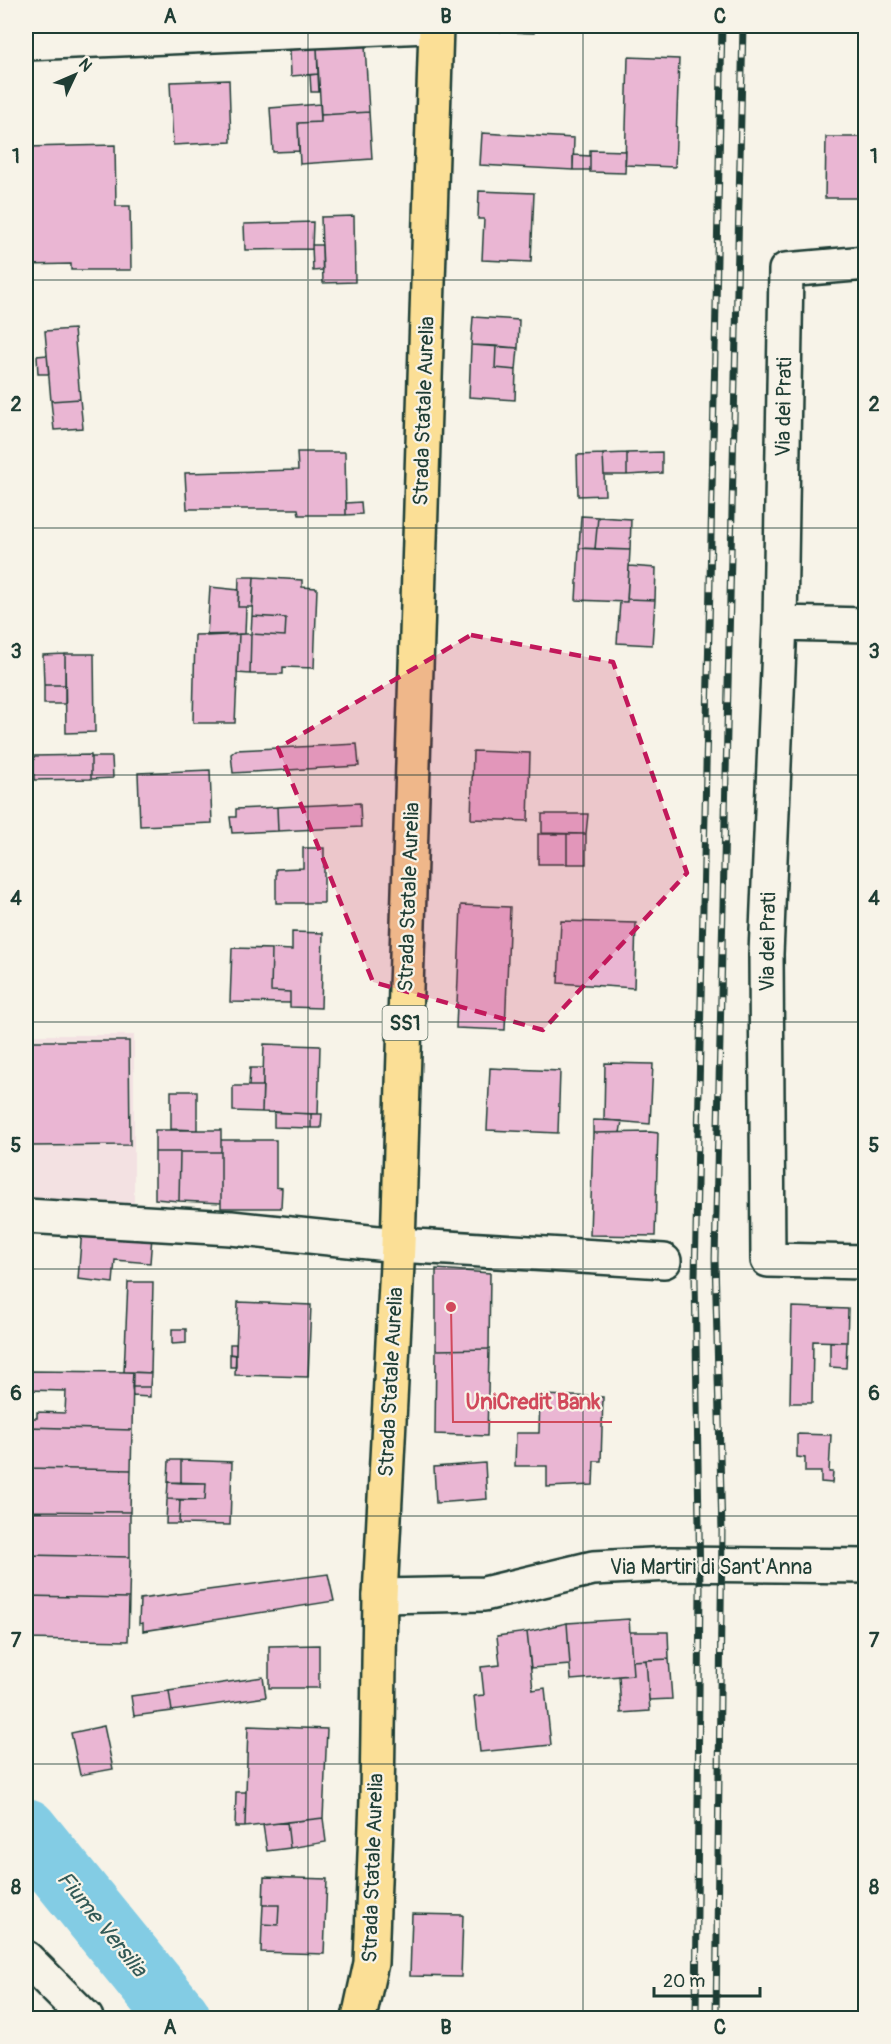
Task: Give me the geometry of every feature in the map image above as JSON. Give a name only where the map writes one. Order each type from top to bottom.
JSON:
[{"type":"main road","name":"Strada Statale Aurelia","points":[[359,2019],[371,1963],[377,1799],[380,1596],[398,1245],[436,26]]},
{"type":"street","points":[[26,43],[428,26]]},
{"type":"street","name":"Via dei Prati","points":[[866,263],[786,270],[780,623],[766,954],[768,1260],[866,1262]]},
{"type":"street","points":[[780,623],[866,625]]},
{"type":"street","points":[[26,1216],[231,1228],[398,1245],[664,1261]]},
{"type":"street","name":"Via Martiri di Sant'Anna","points":[[380,1596],[484,1594],[593,1568],[670,1564],[866,1566]]},
{"type":"street","points":[[26,1958],[86,2019]]},
{"type":"highlighted area","points":[[471,635],[613,662],[687,873],[543,1030],[373,982],[278,748]]},
{"type":"shaded area","points":[[26,1035],[134,1035],[134,1206],[26,1199]]},
{"type":"building","points":[[501,26],[534,26],[534,33],[501,32]]},
{"type":"building","points":[[658,26],[690,26],[690,33],[658,33]]},
{"type":"building","points":[[365,45],[369,112],[321,115],[317,48]]},
{"type":"building","points":[[317,48],[318,74],[291,76],[290,50]]},
{"type":"building","points":[[628,57],[679,59],[675,167],[625,165]]},
{"type":"building","points":[[318,74],[319,92],[311,92],[310,75]]},
{"type":"building","points":[[229,80],[231,142],[173,145],[170,82]]},
{"type":"building","points":[[320,104],[321,122],[298,123],[299,151],[273,152],[270,108]]},
{"type":"building","points":[[369,112],[372,159],[300,164],[298,123],[321,122],[321,115]]},
{"type":"building","points":[[482,133],[574,138],[573,170],[480,165]]},
{"type":"building","points":[[826,137],[866,137],[866,198],[825,198]]},
{"type":"building","points":[[115,145],[116,206],[130,206],[131,270],[71,270],[71,264],[26,265],[26,147]]},
{"type":"building","points":[[590,150],[626,151],[625,173],[590,172]]},
{"type":"building","points":[[573,155],[590,156],[590,170],[573,170]]},
{"type":"building","points":[[479,191],[534,193],[531,262],[482,260],[484,219],[478,219]]},
{"type":"building","points":[[354,216],[355,282],[323,283],[321,217]]},
{"type":"building","points":[[313,222],[312,249],[245,250],[244,224]]},
{"type":"building","points":[[312,245],[322,245],[323,270],[313,271]]},
{"type":"building","points":[[473,317],[519,320],[518,348],[471,345]]},
{"type":"building","points":[[74,329],[80,399],[51,401],[45,331]]},
{"type":"building","points":[[471,345],[496,346],[495,368],[516,370],[515,400],[469,397]]},
{"type":"building","points":[[496,346],[518,348],[516,370],[495,368]]},
{"type":"building","points":[[47,355],[49,374],[38,374],[37,356]]},
{"type":"building","points":[[80,399],[83,428],[54,430],[51,401]]},
{"type":"building","points":[[297,452],[345,452],[346,515],[299,515],[298,509],[187,509],[185,473],[298,470]]},
{"type":"building","points":[[662,452],[662,473],[627,475],[627,453]]},
{"type":"building","points":[[627,453],[627,475],[604,475],[603,454]]},
{"type":"building","points":[[603,454],[605,495],[578,496],[577,455]]},
{"type":"building","points":[[361,502],[362,514],[346,515],[346,503]]},
{"type":"building","points":[[581,516],[598,517],[595,549],[579,548]]},
{"type":"building","points":[[598,517],[631,519],[630,550],[595,549]]},
{"type":"building","points":[[579,548],[630,550],[627,602],[576,600]]},
{"type":"building","points":[[629,566],[656,568],[655,600],[627,599]]},
{"type":"building","points":[[239,577],[254,577],[252,607],[238,607]]},
{"type":"building","points":[[254,577],[302,580],[302,587],[317,588],[314,668],[283,667],[283,674],[250,674],[251,634],[285,636],[286,618],[252,616]]},
{"type":"building","points":[[210,587],[239,590],[238,607],[246,607],[245,634],[207,636]]},
{"type":"building","points":[[627,599],[655,600],[652,645],[617,643],[620,602],[627,602]]},
{"type":"building","points":[[252,616],[286,618],[285,636],[251,634]]},
{"type":"building","points":[[239,634],[251,634],[250,674],[237,673]]},
{"type":"building","points":[[239,634],[235,723],[193,723],[195,635]]},
{"type":"building","points":[[65,654],[94,654],[95,732],[66,733]]},
{"type":"building","points":[[65,654],[65,685],[44,685],[43,655]]},
{"type":"building","points":[[44,685],[65,685],[65,704],[44,704]]},
{"type":"building","points":[[357,744],[359,766],[233,773],[231,754],[236,750]]},
{"type":"building","points":[[473,751],[530,753],[528,821],[471,819]]},
{"type":"building","points":[[91,755],[91,779],[34,780],[34,756]]},
{"type":"building","points":[[91,757],[112,757],[113,778],[91,779]]},
{"type":"building","points":[[210,770],[212,823],[140,826],[138,773]]},
{"type":"building","points":[[360,803],[361,827],[278,831],[277,807]]},
{"type":"building","points":[[277,807],[278,831],[232,833],[230,817],[236,817],[236,809]]},
{"type":"building","points":[[542,814],[588,814],[586,834],[542,833]]},
{"type":"building","points":[[538,834],[567,834],[567,864],[538,864]]},
{"type":"building","points":[[567,834],[586,834],[586,864],[567,864]]},
{"type":"building","points":[[303,848],[324,848],[324,903],[276,903],[276,869],[303,868]]},
{"type":"building","points":[[461,905],[510,907],[505,1030],[456,1028]]},
{"type":"building","points":[[561,921],[636,923],[634,988],[558,983]]},
{"type":"building","points":[[26,931],[31,1002],[26,1002]]},
{"type":"building","points":[[292,932],[323,933],[321,1008],[290,1007],[290,992],[271,991],[272,949],[292,950]]},
{"type":"building","points":[[232,948],[272,949],[271,991],[290,992],[290,1003],[230,1002]]},
{"type":"building","points":[[32,1041],[129,1041],[130,1145],[31,1146]]},
{"type":"building","points":[[264,1044],[320,1046],[318,1114],[262,1112]]},
{"type":"building","points":[[605,1063],[653,1064],[650,1124],[604,1120]]},
{"type":"building","points":[[250,1068],[263,1068],[263,1086],[249,1086]]},
{"type":"building","points":[[490,1068],[560,1071],[558,1133],[487,1130]]},
{"type":"building","points":[[233,1086],[263,1086],[262,1112],[233,1111]]},
{"type":"building","points":[[171,1091],[197,1091],[197,1130],[171,1129]]},
{"type":"building","points":[[274,1112],[311,1114],[311,1128],[274,1127]]},
{"type":"building","points":[[311,1114],[322,1114],[321,1128],[311,1128]]},
{"type":"building","points":[[593,1120],[622,1121],[620,1133],[593,1133]]},
{"type":"building","points":[[155,1130],[221,1130],[221,1152],[155,1152]]},
{"type":"building","points":[[593,1133],[658,1133],[655,1236],[590,1235]]},
{"type":"building","points":[[221,1140],[276,1140],[276,1187],[282,1188],[281,1208],[221,1208]]},
{"type":"building","points":[[155,1152],[180,1152],[179,1201],[155,1199]]},
{"type":"building","points":[[180,1152],[221,1152],[221,1203],[179,1201]]},
{"type":"building","points":[[82,1229],[152,1236],[150,1263],[115,1260],[113,1283],[78,1279]]},
{"type":"building","points":[[436,1269],[490,1273],[489,1349],[436,1350]]},
{"type":"building","points":[[128,1282],[153,1282],[151,1373],[124,1372]]},
{"type":"building","points":[[238,1302],[311,1305],[308,1377],[235,1375]]},
{"type":"building","points":[[792,1307],[848,1309],[847,1342],[813,1341],[812,1403],[790,1403]]},
{"type":"building","points":[[172,1329],[186,1329],[186,1343],[172,1344]]},
{"type":"building","points":[[830,1342],[847,1342],[846,1368],[830,1367]]},
{"type":"building","points":[[230,1344],[236,1344],[236,1355],[230,1354]]},
{"type":"building","points":[[489,1349],[487,1436],[435,1434],[436,1350]]},
{"type":"building","points":[[230,1354],[236,1355],[236,1367],[230,1367]]},
{"type":"building","points":[[26,1371],[133,1372],[132,1430],[29,1427],[29,1418],[37,1418],[37,1412],[65,1413],[66,1391],[26,1390]]},
{"type":"building","points":[[133,1372],[151,1373],[150,1387],[132,1387]]},
{"type":"building","points":[[132,1387],[150,1387],[150,1397],[133,1396]]},
{"type":"building","points":[[540,1395],[603,1397],[601,1461],[594,1461],[593,1485],[547,1487],[547,1466],[515,1466],[516,1433],[539,1433]]},
{"type":"building","points":[[26,1427],[132,1430],[131,1470],[26,1468]]},
{"type":"building","points":[[797,1434],[831,1435],[829,1472],[833,1472],[832,1483],[821,1482],[821,1472],[805,1472],[805,1458],[797,1457]]},
{"type":"building","points":[[169,1460],[181,1460],[181,1483],[168,1482]]},
{"type":"building","points":[[181,1460],[232,1462],[230,1525],[179,1524],[180,1500],[205,1500],[206,1483],[181,1483]]},
{"type":"building","points":[[485,1463],[487,1499],[436,1503],[434,1467]]},
{"type":"building","points":[[26,1468],[131,1470],[130,1512],[26,1511]]},
{"type":"building","points":[[168,1482],[206,1483],[205,1500],[167,1499]]},
{"type":"building","points":[[167,1499],[180,1500],[179,1524],[166,1524]]},
{"type":"building","points":[[26,1511],[130,1512],[130,1557],[26,1555]]},
{"type":"building","points":[[26,1555],[130,1557],[129,1598],[26,1596]]},
{"type":"building","points":[[328,1574],[334,1601],[143,1631],[143,1623],[139,1624],[140,1599]]},
{"type":"building","points":[[26,1596],[129,1598],[128,1641],[26,1639]]},
{"type":"building","points":[[629,1619],[633,1675],[571,1680],[567,1623]]},
{"type":"building","points":[[567,1623],[570,1665],[531,1668],[527,1632]]},
{"type":"building","points":[[527,1632],[533,1690],[545,1688],[551,1745],[480,1752],[474,1696],[484,1695],[481,1667],[500,1665],[497,1636]]},
{"type":"building","points":[[630,1632],[668,1632],[669,1659],[632,1661]]},
{"type":"building","points":[[319,1645],[319,1688],[269,1688],[269,1646]]},
{"type":"building","points":[[669,1659],[672,1699],[649,1700],[646,1660]]},
{"type":"building","points":[[646,1660],[650,1711],[621,1713],[619,1676],[633,1675],[632,1661]]},
{"type":"building","points":[[263,1677],[266,1697],[172,1711],[169,1691]]},
{"type":"building","points":[[169,1691],[172,1711],[134,1716],[131,1696]]},
{"type":"building","points":[[104,1726],[113,1769],[80,1775],[71,1733]]},
{"type":"building","points":[[248,1726],[327,1729],[323,1818],[245,1827]]},
{"type":"building","points":[[236,1792],[246,1792],[245,1827],[235,1827]]},
{"type":"building","points":[[323,1818],[326,1842],[290,1848],[287,1822]]},
{"type":"building","points":[[287,1822],[290,1848],[267,1851],[263,1825]]},
{"type":"building","points":[[264,1877],[327,1879],[324,1954],[261,1952],[262,1924],[278,1925],[279,1905],[263,1905]]},
{"type":"building","points":[[263,1905],[279,1905],[278,1925],[262,1924]]},
{"type":"building","points":[[412,1914],[463,1915],[461,1977],[410,1976]]},
{"type":"waterway","name":"Fiume Versilia","points":[[26,1830],[179,2018]]},
{"type":"railway","points":[[696,2018],[700,1588],[695,1277],[722,26]]},
{"type":"railway","points":[[716,2018],[722,1532],[715,1259],[743,26]]},
{"type":"place","name":"UniCredit Bank","points":[[451,1307]]}]
